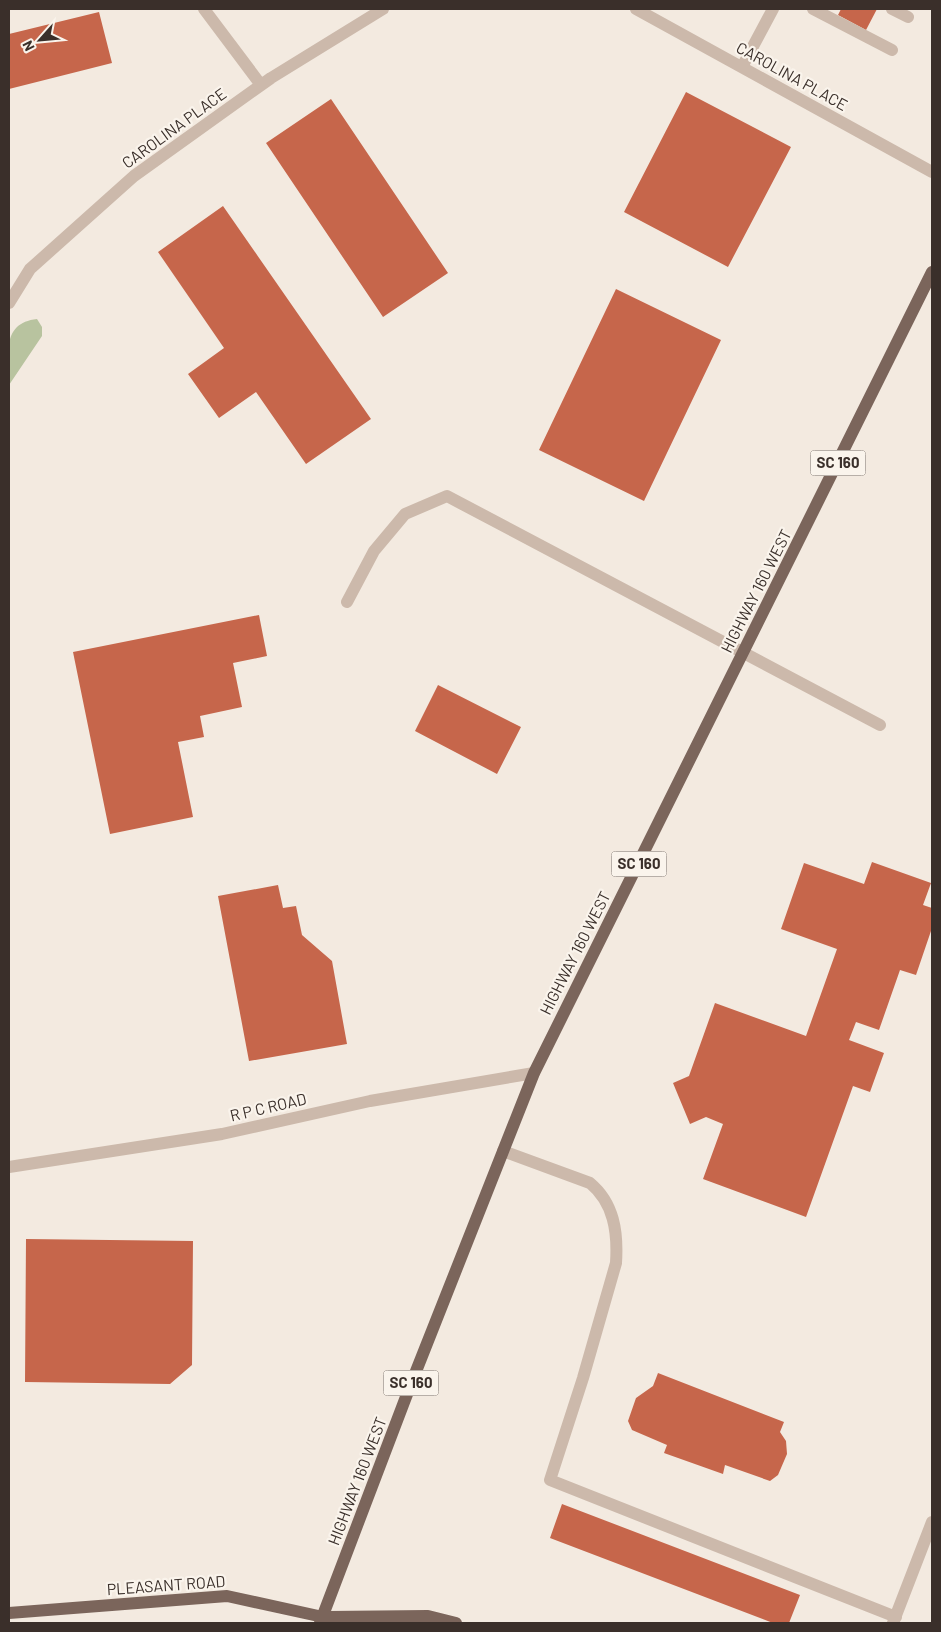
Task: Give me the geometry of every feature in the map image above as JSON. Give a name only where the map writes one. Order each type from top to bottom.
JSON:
[{"type":"main road","name":"HIGHWAY 160 WEST","points":[[322,1621],[409,1389],[534,1073],[932,272]]},
{"type":"main road","name":"PLEASANT ROAD","points":[[9,1613],[227,1596],[322,1621]]},
{"type":"main road","points":[[322,1621],[428,1616],[456,1623]]},
{"type":"main road","points":[[322,1621],[338,1623]]},
{"type":"street","points":[[204,9],[261,85]]},
{"type":"street","name":"CAROLINA PLACE","points":[[9,303],[30,269],[134,176],[261,85],[384,9]]},
{"type":"street","name":"CAROLINA PLACE","points":[[636,9],[932,172]]},
{"type":"street","points":[[742,67],[773,9]]},
{"type":"street","points":[[892,9],[908,17]]},
{"type":"street","points":[[821,11],[892,50]]},
{"type":"street","points":[[347,602],[374,551],[405,514],[446,496],[880,725]]},
{"type":"street","name":"R P C ROAD","points":[[9,1168],[222,1134],[370,1101],[534,1073]]},
{"type":"street","points":[[503,1151],[590,1183],[601,1192],[610,1209],[616,1238],[616,1262],[583,1378],[550,1480],[895,1620],[932,1522]]},
{"type":"green space","points":[[37,319],[42,327],[42,336],[9,385],[8,353],[12,334],[17,327],[25,322]]},
{"type":"building","points":[[841,9],[877,9],[866,30],[838,15]]},
{"type":"building","points":[[99,12],[112,63],[9,89],[9,34]]},
{"type":"building","points":[[686,92],[791,147],[728,267],[624,212]]},
{"type":"building","points":[[331,99],[448,273],[383,317],[266,143]]},
{"type":"building","points":[[223,206],[371,419],[306,464],[256,392],[219,418],[188,374],[224,348],[158,252]]},
{"type":"building","points":[[616,289],[721,340],[644,501],[539,450]]},
{"type":"building","points":[[259,615],[267,656],[233,663],[242,707],[200,716],[204,737],[178,742],[193,817],[110,834],[73,652]]},
{"type":"building","points":[[438,685],[521,727],[497,774],[415,731]]},
{"type":"building","points":[[872,862],[931,883],[923,905],[932,908],[932,928],[916,975],[900,970],[879,1030],[856,1022],[849,1040],[884,1053],[870,1092],[853,1086],[806,1217],[703,1179],[723,1124],[706,1117],[690,1124],[673,1083],[689,1076],[715,1003],[806,1036],[837,949],[781,929],[804,863],[864,884]]},
{"type":"building","points":[[278,885],[283,908],[296,906],[302,935],[332,961],[347,1044],[249,1061],[218,896]]},
{"type":"building","points":[[26,1239],[193,1241],[192,1365],[170,1384],[25,1382]]},
{"type":"building","points":[[658,1373],[784,1422],[780,1432],[786,1441],[787,1454],[778,1475],[770,1481],[725,1465],[723,1474],[664,1453],[667,1445],[632,1430],[628,1421],[636,1398],[653,1386]]},
{"type":"building","points":[[562,1504],[800,1595],[789,1623],[773,1623],[550,1538]]}]
